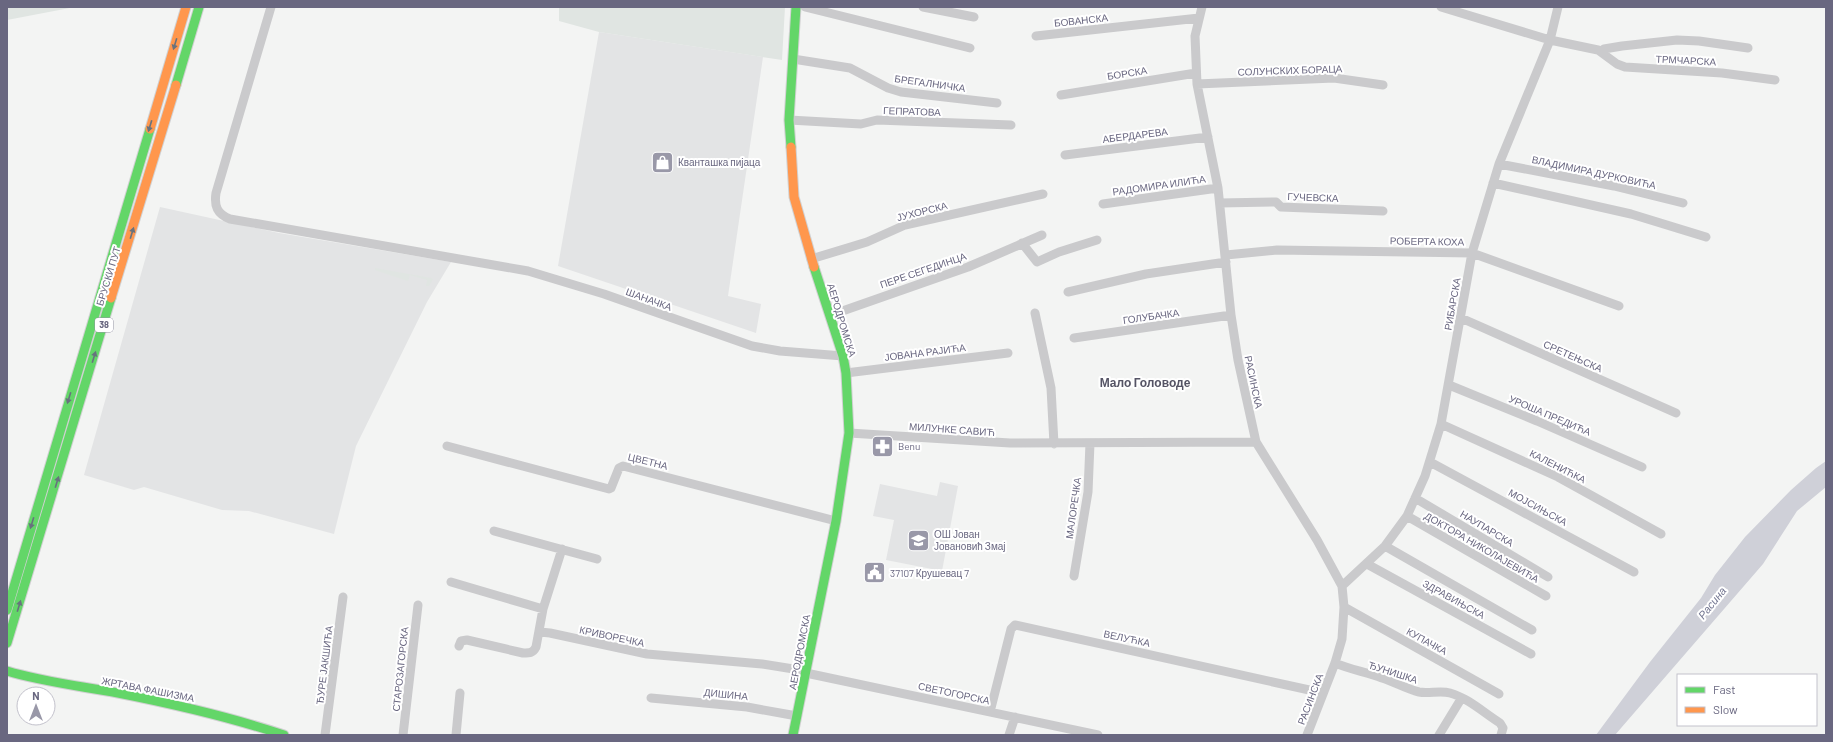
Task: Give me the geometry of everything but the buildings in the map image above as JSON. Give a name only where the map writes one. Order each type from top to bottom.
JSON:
[{"type":"main road","name":"БРУСКИ ПУТ","points":[[7,610],[186,7]]},
{"type":"main road","name":"БРУСКИ ПУТ","points":[[7,643],[200,7]]},
{"type":"main road","name":"АЕРОДРОМСКА","points":[[793,735],[804,672],[836,521],[849,433],[846,373],[843,356],[831,315],[811,258],[794,197],[789,120],[796,7]]},
{"type":"main road","name":"ЖРТАВА ФАШИЗМА","points":[[7,671],[35,679],[216,714],[284,735]]},
{"type":"street","name":"ШАНАЧКА","points":[[271,7],[216,193],[215,205],[223,216],[230,219],[494,264],[556,278],[752,346],[780,351],[843,356]]},
{"type":"street","points":[[805,7],[970,48]]},
{"type":"street","points":[[923,7],[974,17]]},
{"type":"street","name":"РАСИНСКА","points":[[1202,7],[1195,36],[1197,84],[1218,188],[1231,315],[1238,360],[1256,442],[1317,540],[1342,586],[1344,607],[1342,639],[1336,664],[1309,734]]},
{"type":"street","name":"ТРМЧАРСКА","points":[[1441,7],[1469,14],[1550,40],[1601,51],[1617,64],[1625,67],[1722,73],[1775,80]]},
{"type":"street","name":"РИБАРСКА","points":[[1342,586],[1385,546],[1407,516],[1430,462],[1441,424],[1449,385],[1472,253],[1499,164],[1550,40],[1558,7]]},
{"type":"street","name":"БОВАНСКА","points":[[1036,36],[1200,18]]},
{"type":"street","name":"ТРМЧАРСКА","points":[[1601,51],[1617,46],[1677,40],[1699,41],[1748,48]]},
{"type":"street","name":"БРЕГАЛНИЧКА","points":[[793,58],[850,68],[888,88],[901,92],[997,103]]},
{"type":"street","name":"БОРСКА","points":[[1061,95],[1196,73]]},
{"type":"street","name":"СОЛУНСКИХ БОРАЦА","points":[[1197,84],[1334,78],[1383,85]]},
{"type":"street","name":"ГЕПРАТОВА","points":[[789,120],[861,124],[877,120],[1011,125]]},
{"type":"street","name":"АБЕРДАРЕВА","points":[[1065,155],[1208,137]]},
{"type":"street","name":"ВЛАДИМИРА ДУРКОВИЋА","points":[[1499,164],[1614,186],[1683,203]]},
{"type":"street","points":[[1493,183],[1631,214],[1706,237]]},
{"type":"street","name":"РАДОМИРА ИЛИЋА","points":[[1103,204],[1218,188]]},
{"type":"street","name":"ЈУХОРСКА","points":[[811,258],[867,242],[905,225],[1043,194]]},
{"type":"street","name":"ГУЧЕВСКА","points":[[1220,203],[1276,202],[1281,207],[1383,211]]},
{"type":"street","name":"ПЕРЕ СЕГЕДИНЦА","points":[[831,315],[968,267],[1042,235]]},
{"type":"street","points":[[1022,243],[1037,262],[1059,252],[1097,240]]},
{"type":"street","name":"РОБЕРТА КОХА","points":[[1068,292],[1146,274],[1277,250],[1472,253],[1619,306]]},
{"type":"street","points":[[1035,313],[1051,388],[1054,444]]},
{"type":"street","name":"ГОЛУБАЧКА","points":[[1074,338],[1231,315]]},
{"type":"street","name":"СРЕТЕЊСКА","points":[[1461,318],[1676,413]]},
{"type":"street","name":"ЈОВАНА РАЈИЋА","points":[[846,373],[1008,353]]},
{"type":"street","name":"УРОША ПРЕДИЋА","points":[[1449,385],[1537,421],[1642,467]]},
{"type":"street","name":"КАЛЕНИЋКА","points":[[1441,424],[1558,477],[1661,534]]},
{"type":"street","name":"МИЛУНКЕ САВИЋ","points":[[849,433],[966,441],[1054,444],[1256,442]]},
{"type":"street","name":"МАЛОРЕЧКА","points":[[1074,576],[1088,492],[1090,443]]},
{"type":"street","name":"ЦВЕТНА","points":[[447,446],[609,489],[611,488],[618,468],[622,466],[836,521]]},
{"type":"street","name":"МОЈСИЊСКА","points":[[1430,462],[1634,572]]},
{"type":"street","name":"НАУПАРСКА","points":[[1415,498],[1548,577]]},
{"type":"street","name":"ДОКТОРА НИКОЛАЈЕВИЋА","points":[[1407,516],[1546,596]]},
{"type":"street","points":[[494,531],[597,559]]},
{"type":"street","points":[[1385,546],[1532,630]]},
{"type":"street","points":[[459,646],[461,641],[467,640],[529,653],[534,651],[540,632],[544,609],[562,549]]},
{"type":"street","name":"ЗДРАВИЊСКА","points":[[1366,564],[1531,654]]},
{"type":"street","points":[[451,582],[544,609]]},
{"type":"street","name":"ЂУРЕ ЈАКШИЋА","points":[[325,735],[343,597]]},
{"type":"street","name":"СТАРОЗАГОРСКА","points":[[403,735],[418,605]]},
{"type":"street","name":"КУПАЧКА","points":[[1344,607],[1499,694]]},
{"type":"street","name":"ВЕЛУЋКА","points":[[990,712],[1011,629],[1015,625],[1324,693]]},
{"type":"street","name":"КРИВОРЕЧКА","points":[[540,632],[647,654],[762,664],[804,672]]},
{"type":"street","name":"ЂУНИШКА","points":[[1336,664],[1353,671],[1381,677],[1412,690],[1449,693],[1469,702],[1500,723],[1502,732]]},
{"type":"street","name":"СВЕТОГОРСКА","points":[[804,672],[1098,735]]},
{"type":"street","points":[[456,735],[460,693]]},
{"type":"street","name":"ДИШИНА","points":[[651,698],[747,707],[797,716]]},
{"type":"street","points":[[1439,735],[1461,699]]},
{"type":"street","points":[[1009,735],[1015,717]]},
{"type":"shaded area","points":[[7,7],[75,7],[7,20]]},
{"type":"shaded area","points":[[559,7],[785,7],[782,60],[599,32],[559,21]]},
{"type":"shaded area","name":"Кванташка пијаца","points":[[599,32],[763,57],[728,296],[761,304],[756,333],[558,266]]},
{"type":"shaded area","points":[[160,207],[279,233],[451,262],[427,302],[356,446],[334,534],[249,511],[222,510],[144,487],[134,490],[84,475]]},
{"type":"shaded area","points":[[375,268],[433,279],[429,286],[426,286],[427,280],[410,275],[408,281],[375,270]]},
{"type":"shaded area","name":"ОШ Јован Јовановић Змај","points":[[940,482],[958,486],[942,571],[886,560],[894,520],[873,516],[880,484],[937,496]]},
{"type":"water","name":"Расина","points":[[1826,461],[1826,487],[1797,511],[1763,564],[1615,735],[1596,735],[1650,662],[1701,598],[1715,575],[1745,537],[1791,490]]},
{"type":"traffic: fast","points":[[176,85],[199,7]]},
{"type":"traffic: fast","points":[[791,147],[789,120],[796,7]]},
{"type":"traffic: fast","points":[[7,610],[150,129]]},
{"type":"traffic: fast","points":[[793,735],[836,521],[849,433],[846,373],[843,356],[814,267]]},
{"type":"traffic: fast","points":[[7,643],[111,298]]},
{"type":"traffic: fast","points":[[7,671],[48,681],[181,706],[243,722],[284,735]]},
{"type":"traffic: slow","points":[[150,129],[186,7]]},
{"type":"traffic: slow","points":[[111,298],[176,85]]},
{"type":"traffic: slow","points":[[791,147],[794,197],[814,267]]},
{"type":"place","name":"Кванташка пијаца","points":[[662,162]]},
{"type":"place","name":"Benu","points":[[882,446]]},
{"type":"place","name":"ОШ Јован Јовановић Змај","points":[[919,540]]},
{"type":"place","name":"37107 Крушевац 7","points":[[875,573]]},
{"type":"district","name":"Мало Головоде","points":[[1145,383]]}]
